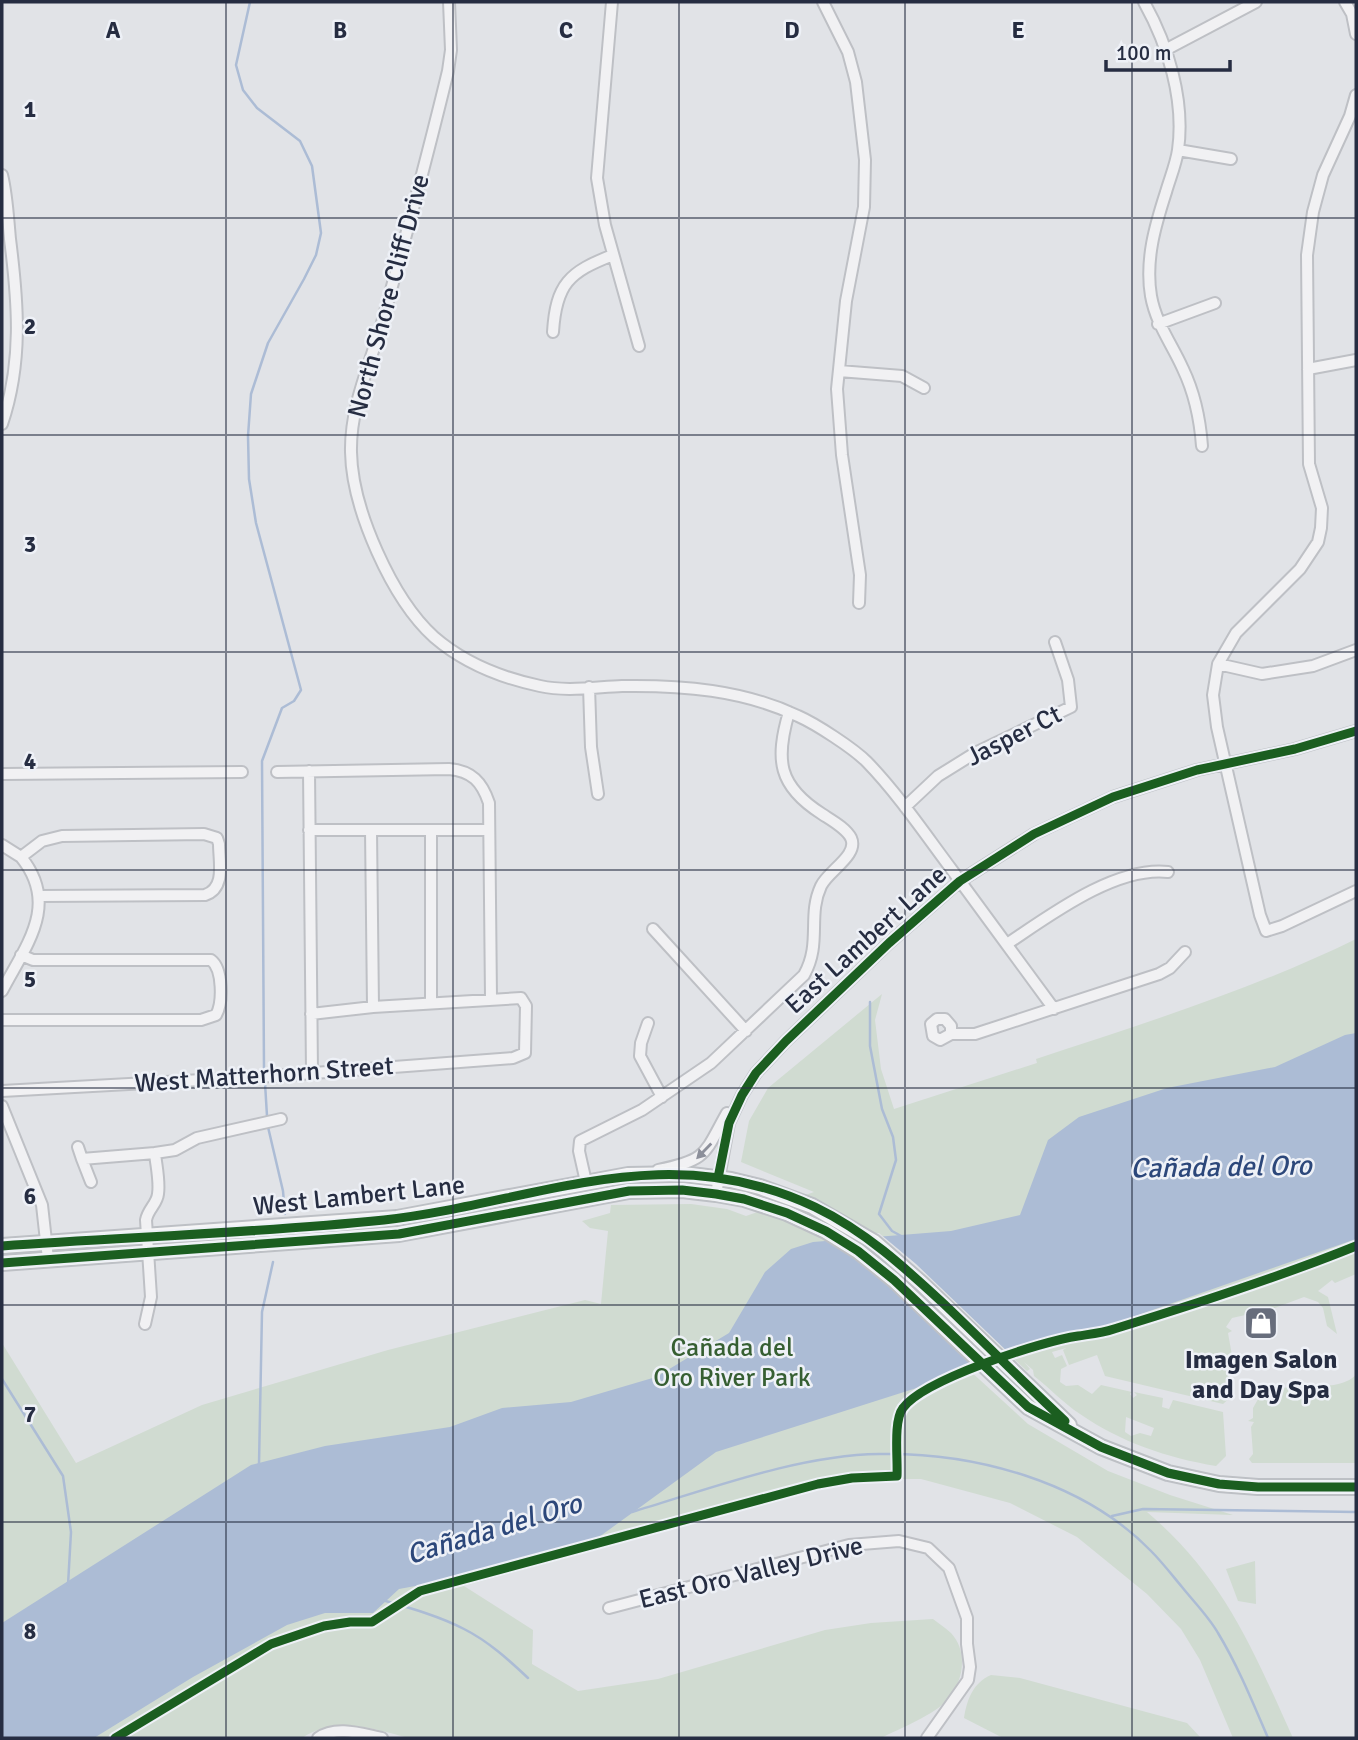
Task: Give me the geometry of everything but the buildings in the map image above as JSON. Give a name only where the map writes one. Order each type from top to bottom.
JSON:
[{"type":"main road","name":"West Lambert Lane","points":[[2,1246],[397,1218],[628,1175],[683,1174],[742,1182],[811,1206],[867,1237],[905,1268],[1084,1437]]},
{"type":"main road","name":"West Lambert Lane","points":[[2,1263],[357,1238],[454,1225],[629,1191],[682,1190],[721,1195],[769,1207],[805,1220],[858,1251],[894,1280],[1032,1410],[1084,1437]]},
{"type":"main road","points":[[454,1225],[466,1214],[525,1201],[530,1193]]},
{"type":"main road","points":[[1084,1437],[1145,1466],[1195,1480],[1258,1487],[1356,1487]]},
{"type":"street","name":"North Shore Cliff Drive","points":[[449,2],[451,50],[448,71],[418,196],[379,334],[354,407],[351,451],[355,489],[375,546],[402,598],[433,636],[465,660],[507,678],[544,687],[639,686],[717,690],[799,716],[864,759],[905,807],[1054,1009]]},
{"type":"street","points":[[612,2],[597,178],[604,225],[639,346]]},
{"type":"street","points":[[823,2],[848,52],[856,82],[865,159],[864,207],[846,301],[837,389],[842,455],[860,575],[859,603]]},
{"type":"street","points":[[1144,2],[1167,49],[1175,93],[1178,150],[1156,223],[1149,272],[1151,297],[1158,324],[1183,368],[1195,397],[1202,446]]},
{"type":"street","points":[[1167,49],[1256,2]]},
{"type":"street","points":[[1345,2],[1352,14],[1356,34]]},
{"type":"street","points":[[1356,95],[1350,116],[1323,175],[1307,255],[1309,464],[1322,508],[1318,542],[1300,569],[1236,633],[1218,664],[1213,695],[1217,727],[1266,931],[1356,891]]},
{"type":"street","points":[[1178,150],[1231,159]]},
{"type":"street","points":[[2,175],[17,292],[18,325],[15,378],[2,424]]},
{"type":"street","points":[[553,332],[558,296],[566,284],[588,265],[613,255]]},
{"type":"street","points":[[1158,324],[1216,303]]},
{"type":"street","points":[[1308,369],[1356,360]]},
{"type":"street","points":[[839,371],[902,376],[924,387]]},
{"type":"street","name":"Jasper Ct","points":[[905,807],[938,776],[975,753],[1071,708],[1068,680],[1055,642]]},
{"type":"street","points":[[1218,664],[1262,674],[1313,666],[1356,650]]},
{"type":"street","points":[[589,687],[591,747],[598,794]]},
{"type":"street","points":[[586,1182],[579,1151],[580,1141],[662,1097],[711,1062],[804,975],[814,951],[815,910],[821,885],[834,868],[847,859],[852,847],[851,839],[844,830],[796,795],[786,779],[781,761],[783,735],[789,712]]},
{"type":"street","name":"East Lambert Lane","points":[[721,1195],[718,1178],[727,1132],[742,1095],[756,1073],[786,1041],[918,916],[960,881],[1034,834],[1087,807],[1151,783],[1226,763],[1294,749],[1356,731]]},
{"type":"street","points":[[277,772],[449,769],[472,775],[483,786],[489,803],[491,998],[310,1014]]},
{"type":"street","points":[[309,771],[312,1072]]},
{"type":"street","points":[[2,774],[242,772]]},
{"type":"street","points":[[309,830],[489,830]]},
{"type":"street","points":[[371,830],[373,1007]]},
{"type":"street","points":[[431,830],[431,1003]]},
{"type":"street","points":[[21,857],[43,841],[62,836],[204,834],[217,838],[219,844],[219,885],[212,893],[40,896]]},
{"type":"street","points":[[2,845],[21,857],[33,874],[40,896],[37,918],[2,991]]},
{"type":"street","points":[[1007,944],[1049,916],[1106,885],[1146,871],[1168,872]]},
{"type":"street","points":[[653,929],[746,1031]]},
{"type":"street","points":[[951,1034],[975,1034],[1159,974],[1170,968],[1185,953]]},
{"type":"street","points":[[2,1020],[209,1019],[216,1015],[219,1009],[219,970],[215,962],[205,959],[33,960],[21,955]]},
{"type":"street","name":"West Matterhorn Street","points":[[2,1091],[513,1058],[526,1053],[525,1001],[514,997],[491,998]]},
{"type":"street","points":[[648,1023],[640,1056],[662,1097]]},
{"type":"street","points":[[628,1175],[684,1164],[702,1156],[712,1144],[730,1109],[742,1095]]},
{"type":"street","points":[[2,1106],[38,1190],[48,1259]]},
{"type":"street","points":[[82,1159],[175,1150],[197,1138],[281,1119]]},
{"type":"street","points":[[78,1147],[91,1182]]},
{"type":"street","points":[[145,1324],[152,1297],[147,1214],[158,1196],[155,1153]]},
{"type":"street","name":"East Oro Valley Drive","points":[[609,1608],[849,1545],[899,1541],[928,1548],[949,1568],[967,1618],[970,1667],[968,1680],[927,1738]]},
{"type":"street","points":[[318,1738],[346,1731],[382,1738]]},
{"type":"green space","name":"Cañada del Oro River Park","points":[[1356,939],[1356,1274],[1335,1283],[1332,1280],[1318,1291],[1328,1297],[1337,1334],[1327,1326],[1323,1308],[1318,1302],[1304,1297],[1272,1309],[1232,1318],[1226,1327],[1232,1331],[1228,1333],[1233,1361],[1226,1369],[1233,1385],[1233,1395],[1223,1404],[1105,1376],[1097,1355],[1069,1365],[1063,1350],[1066,1348],[1052,1352],[1055,1358],[1062,1355],[1067,1366],[1061,1369],[1060,1382],[1066,1386],[1078,1385],[1092,1394],[1101,1385],[1132,1392],[1130,1394],[1133,1398],[1137,1395],[1134,1392],[1163,1398],[1162,1407],[1169,1409],[1173,1400],[1223,1412],[1226,1456],[1216,1466],[1145,1448],[1095,1424],[1034,1376],[1033,1370],[1024,1362],[1030,1369],[1027,1371],[1013,1358],[1016,1356],[1006,1344],[921,1326],[1028,1424],[1108,1471],[1233,1515],[1147,1512],[1197,1562],[1234,1616],[1293,1738],[1233,1738],[1200,1660],[1181,1629],[1147,1594],[1077,1537],[1010,1503],[921,1479],[874,1479],[811,1491],[464,1586],[533,1630],[532,1664],[578,1691],[658,1679],[825,1630],[871,1623],[933,1619],[951,1633],[960,1648],[962,1666],[958,1684],[948,1699],[935,1710],[881,1738],[409,1738],[369,1728],[342,1726],[328,1727],[302,1738],[2,1738],[2,1343],[76,1463],[202,1405],[388,1350],[585,1300],[601,1304],[608,1231],[590,1228],[582,1221],[610,1213],[611,1205],[691,1204],[727,1209],[746,1216],[814,1192],[741,1162],[749,1121],[768,1088],[882,994],[875,1020],[881,1069],[894,1109],[1037,1063],[1036,1059],[1199,1004]],"holes":[[[1126,1417],[1154,1428],[1151,1436],[1140,1433],[1131,1436],[1125,1432]]]},
{"type":"green space","points":[[1356,1375],[1356,1463],[1252,1463],[1249,1459],[1253,1454],[1251,1427],[1254,1422],[1248,1421],[1253,1418],[1253,1408],[1261,1394],[1282,1388],[1337,1384]]},
{"type":"green space","points":[[1255,1561],[1256,1604],[1238,1601],[1226,1569]]},
{"type":"green space","points":[[991,1675],[1020,1678],[1187,1723],[1201,1738],[1003,1738],[964,1718],[972,1692],[980,1682]]},
{"type":"water","name":"Cañada del Oro","points":[[1356,1033],[1356,1239],[1098,1329],[1081,1329],[969,1367],[926,1385],[716,1452],[599,1537],[437,1582],[399,1589],[373,1613],[325,1613],[287,1625],[193,1677],[94,1738],[2,1738],[2,1623],[251,1465],[325,1446],[450,1427],[502,1408],[571,1402],[656,1377],[729,1333],[765,1272],[791,1249],[813,1242],[951,1231],[1020,1215],[1048,1140],[1079,1117],[1167,1088],[1275,1067],[1345,1035]]},
{"type":"pier","points":[[879,1233],[916,1264],[1012,1356],[976,1368],[888,1284],[855,1257],[824,1238]]},
{"type":"waterway","points":[[250,2],[236,65],[243,90],[257,108],[300,141],[312,166],[321,233],[316,255],[268,343],[251,394],[248,436],[249,479],[256,523],[301,690],[294,701],[282,708],[262,761],[264,1069]]},
{"type":"waterway","points":[[870,1002],[870,1046],[882,1109],[893,1137],[896,1160],[879,1214],[892,1231],[903,1237]]},
{"type":"waterway","points":[[265,1083],[267,1116]]},
{"type":"waterway","points":[[268,1127],[283,1191],[285,1214]]},
{"type":"waterway","points":[[259,1464],[262,1312],[273,1262]]},
{"type":"waterway","points":[[2,1379],[63,1476],[71,1532],[68,1585]]},
{"type":"waterway","points":[[632,1512],[754,1475],[817,1460],[849,1456],[879,1454],[952,1458],[1025,1476],[1060,1489],[1093,1506],[1124,1527],[1155,1555],[1214,1627],[1239,1671],[1268,1738]]},
{"type":"waterway","points":[[1112,1516],[1143,1509],[1356,1512]]},
{"type":"waterway","points":[[382,1600],[434,1616],[464,1629],[490,1645],[528,1678]]},
{"type":"cycle path","points":[[718,1178],[729,1123],[756,1073],[889,943],[960,881],[1034,834],[1113,797],[1197,770],[1295,749],[1356,731]]},
{"type":"cycle path","points":[[2,1246],[241,1232],[384,1220],[440,1212],[600,1180],[652,1175],[705,1176],[759,1186],[815,1207],[851,1227],[929,1290],[1065,1421]]},
{"type":"cycle path","points":[[2,1263],[399,1234],[629,1191],[682,1190],[716,1194],[744,1199],[787,1213],[826,1231],[858,1251],[894,1280],[1028,1407],[1101,1447],[1168,1473],[1219,1484],[1258,1487],[1356,1487]]},
{"type":"cycle path","points":[[115,1738],[271,1644],[324,1626],[372,1622],[420,1591],[818,1484],[852,1478],[897,1476],[897,1431],[900,1414],[915,1397],[934,1386],[984,1363],[1038,1345],[1105,1332],[1145,1320],[1266,1280],[1356,1246]]},
{"type":"place","name":"Imagen Salon and Day Spa","points":[[1261,1323]]}]
